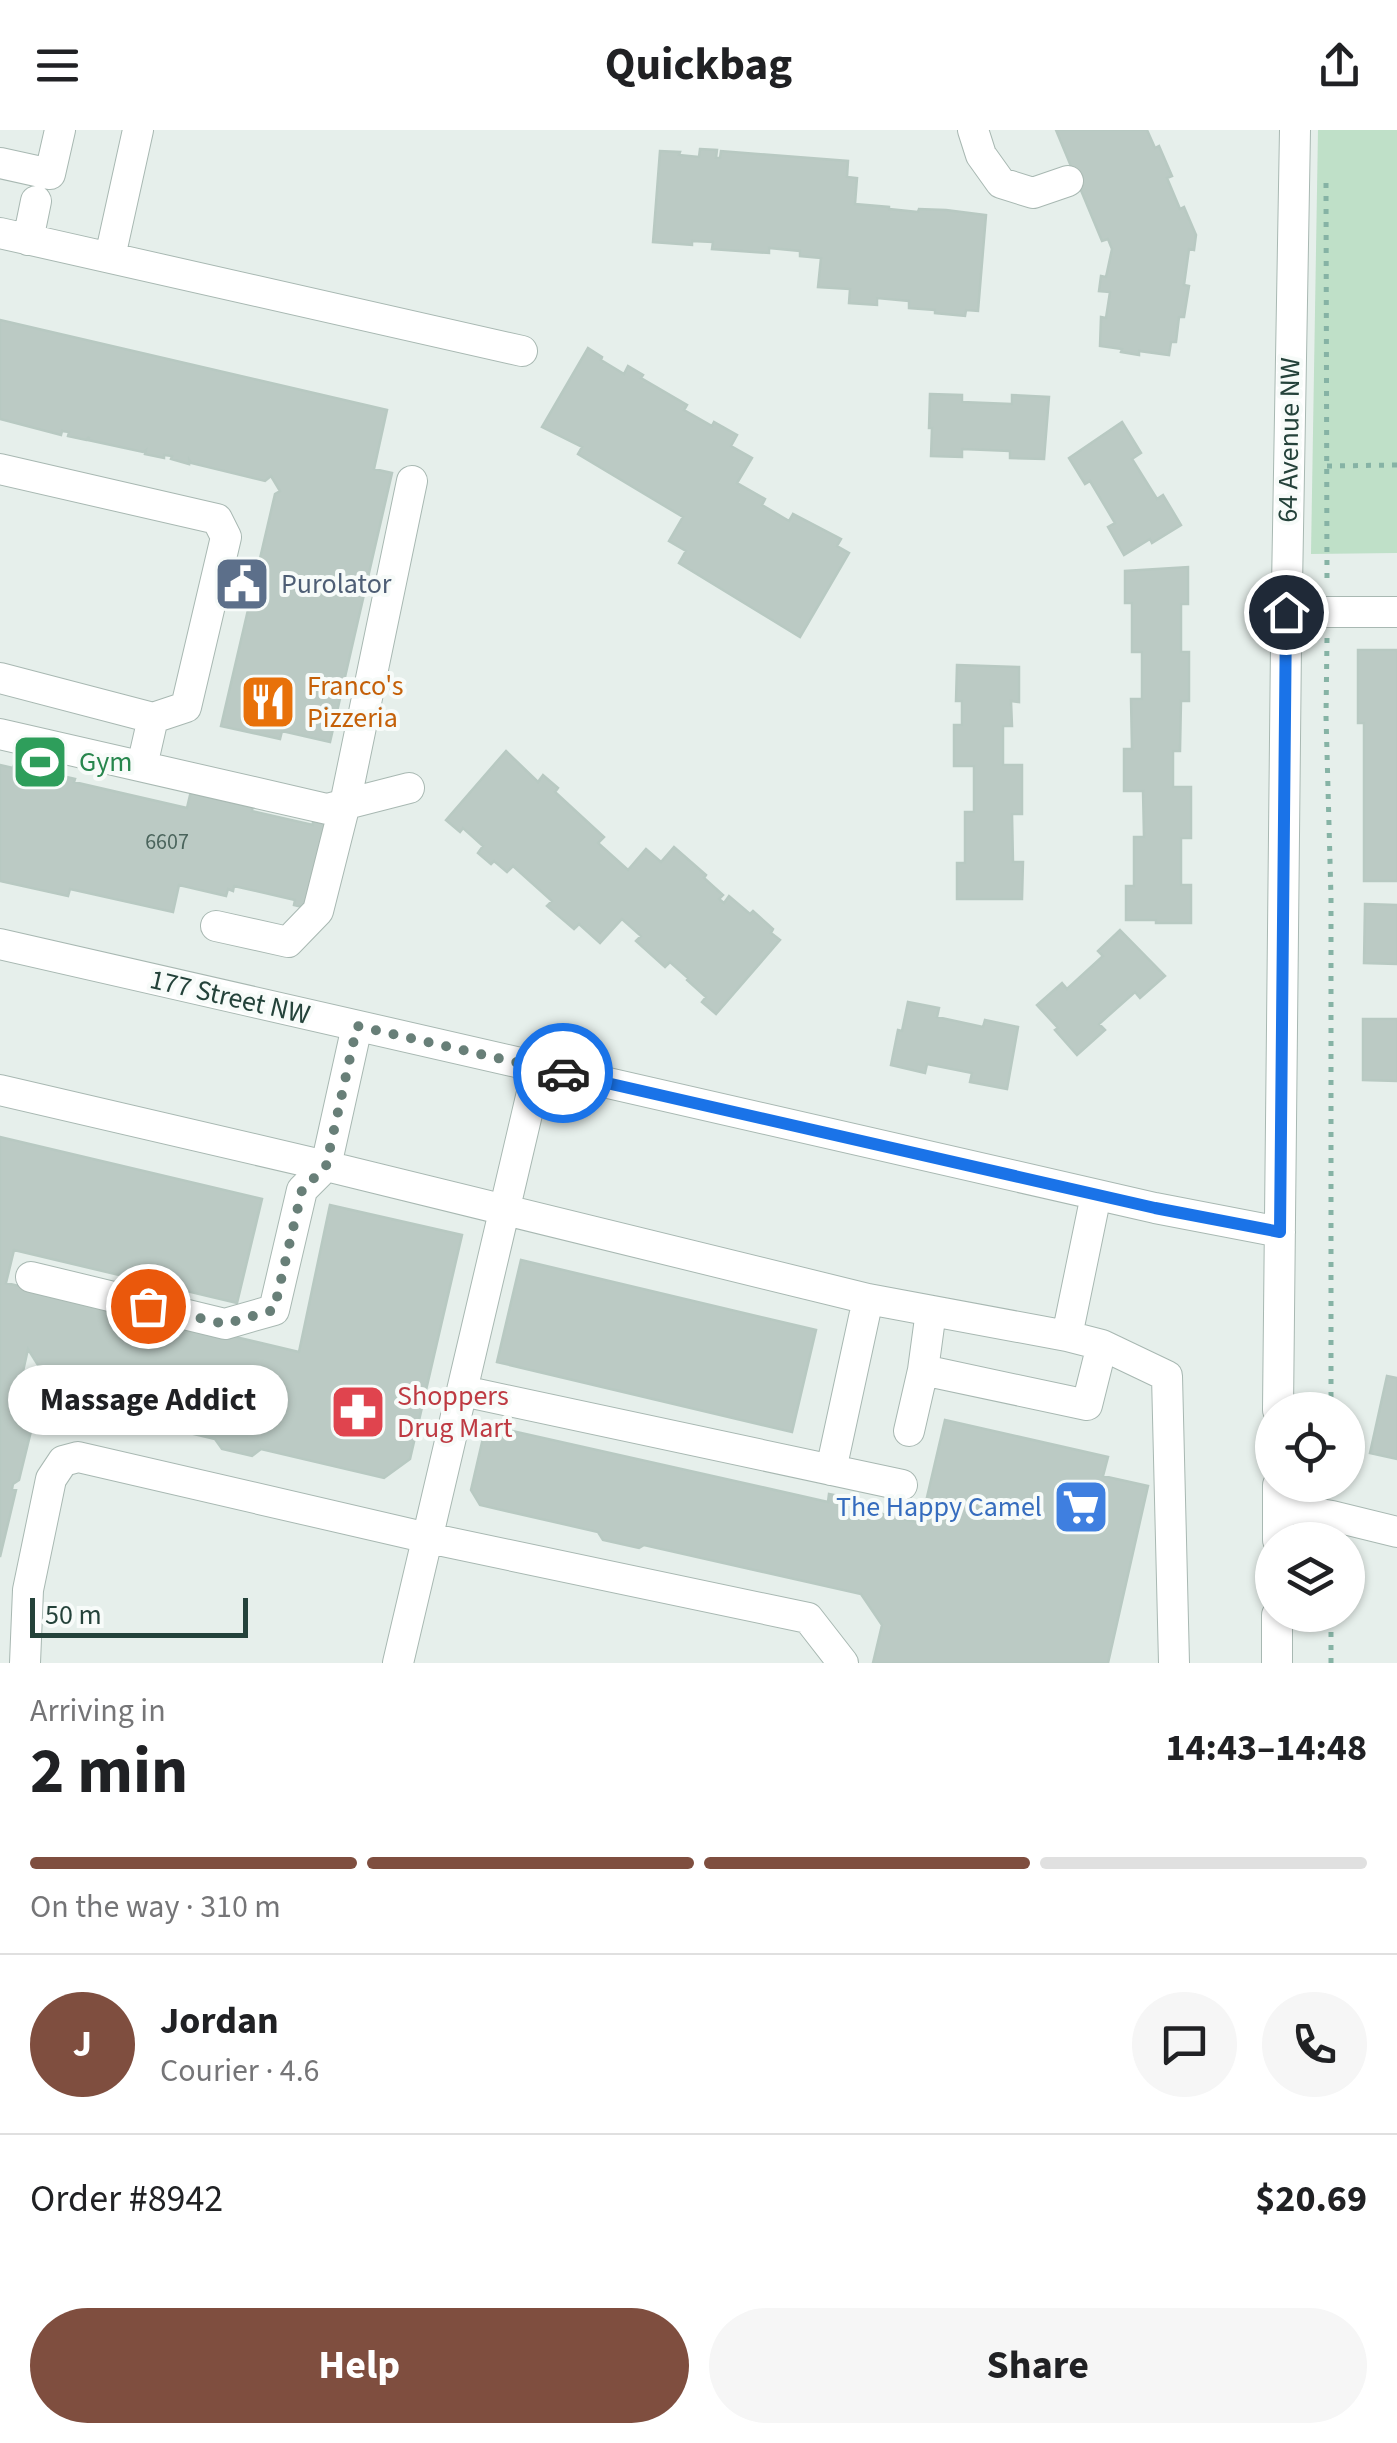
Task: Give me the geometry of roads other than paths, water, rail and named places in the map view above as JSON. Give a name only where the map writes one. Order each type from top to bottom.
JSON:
[{"type":"street","points":[[0,163],[50,174],[60,130]]},
{"type":"street","points":[[110,257],[138,130]]},
{"type":"street","points":[[973,130],[981,155],[1001,184],[1032,192],[1068,181]]},
{"type":"street","name":"64 Avenue NW","points":[[1278,1392],[1295,130]]},
{"type":"street","points":[[36,201],[14,236],[522,350]]},
{"type":"street","points":[[0,469],[216,520],[226,537],[186,707],[153,718],[0,678]]},
{"type":"street","points":[[216,926],[288,942],[318,911],[345,804],[412,480]]},
{"type":"street","points":[[1286,612],[1397,612]]},
{"type":"street","points":[[142,766],[153,718]]},
{"type":"street","points":[[0,734],[327,809],[408,788]]},
{"type":"street","name":"177 Street NW","points":[[0,944],[1096,1195],[1280,1232]]},
{"type":"street","points":[[31,1277],[225,1324],[274,1310],[302,1190],[326,1166],[357,1026]]},
{"type":"street","points":[[398,1663],[538,1067]]},
{"type":"street","points":[[0,1090],[868,1299],[1067,1336],[1102,1346],[1167,1376],[1174,1663]]},
{"type":"street","points":[[1067,1336],[1096,1195]]},
{"type":"street","points":[[830,1470],[868,1299]]},
{"type":"street","points":[[909,1431],[932,1311]]},
{"type":"street","points":[[923,1370],[1087,1404],[1102,1346]]},
{"type":"street","points":[[462,1391],[902,1485]]},
{"type":"street","points":[[26,1663],[28,1590],[51,1479],[63,1461],[78,1457],[428,1538],[808,1618],[843,1663]]},
{"type":"street","points":[[1294,1502],[1397,1532]]},
{"type":"street","points":[[1277,1632],[1277,1663]]},
{"type":"place","name":"Purolator","points":[[242,584]]},
{"type":"place","name":"Franco's Pizzeria","points":[[268,702]]},
{"type":"place","name":"Gym","points":[[40,762]]},
{"type":"place","name":"Massage Addict","points":[[148,1306]]},
{"type":"place","name":"Shoppers Drug Mart","points":[[358,1412]]},
{"type":"place","name":"The Happy Camel","points":[[1081,1507]]}]
